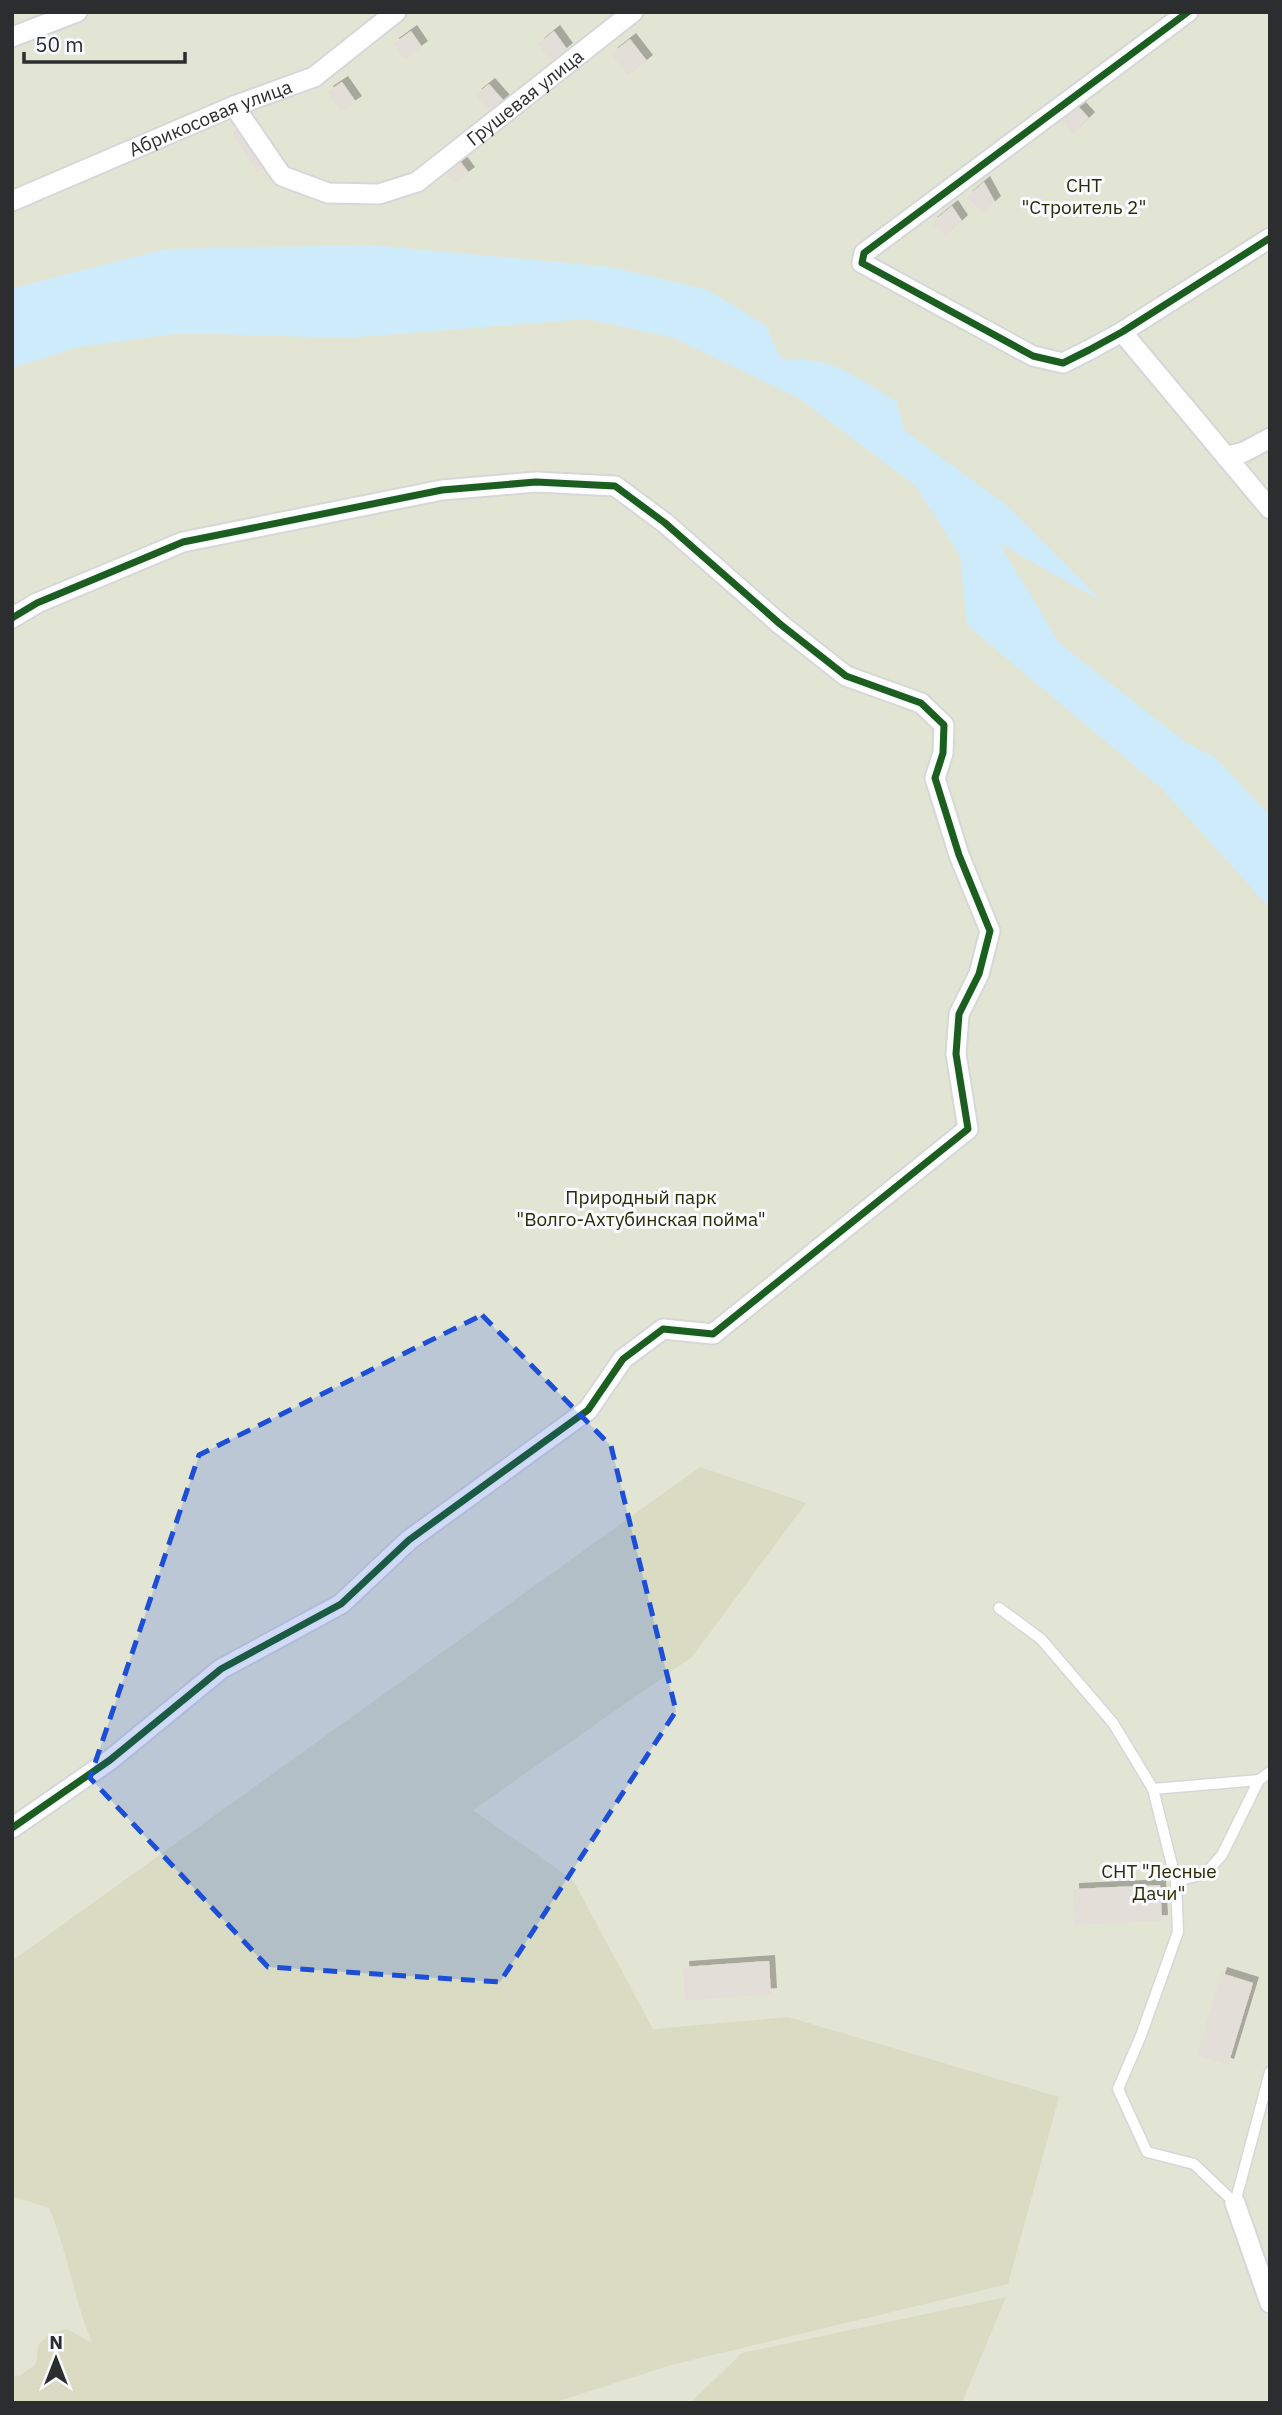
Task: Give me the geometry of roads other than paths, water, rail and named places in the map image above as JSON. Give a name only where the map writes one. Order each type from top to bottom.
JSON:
[{"type":"street","points":[[12,37],[77,12]]},
{"type":"street","name":"Абрикосовая улица","points":[[12,201],[234,106],[314,76],[396,12]]},
{"type":"street","name":"Грушевая улица","points":[[234,106],[282,176],[328,193],[379,194],[417,182],[633,12]]},
{"type":"street","points":[[1188,12],[864,253],[862,263],[1033,356],[1063,363],[1122,332],[1270,238]]},
{"type":"street","points":[[1122,332],[1270,509]]},
{"type":"street","points":[[1226,457],[1244,452],[1270,438]]},
{"type":"street","points":[[12,618],[37,603],[183,542],[442,490],[536,482],[615,486],[665,523],[780,624],[846,676],[921,703],[944,724],[943,753],[935,778],[959,855],[990,931],[979,974],[959,1014],[956,1054],[968,1129],[713,1334],[663,1329],[623,1359],[588,1410],[409,1540],[341,1604],[221,1669],[110,1760],[12,1828]]},
{"type":"street","points":[[1235,2203],[1270,2303]]},
{"type":"lane","points":[[999,1608],[1041,1639],[1113,1723],[1153,1788],[1176,1881],[1178,1932],[1140,2038],[1118,2088],[1147,2152],[1194,2164],[1235,2203],[1270,2073]]},
{"type":"lane","points":[[1176,1881],[1205,1874],[1222,1855],[1259,1780],[1270,1772]]},
{"type":"lane","points":[[1153,1788],[1259,1780]]},
{"type":"water","points":[[370,245],[611,267],[708,290],[766,326],[782,360],[799,359],[829,364],[856,376],[897,402],[904,430],[1010,508],[1101,601],[999,543],[1059,643],[1185,742],[1216,758],[1270,816],[1270,908],[1161,788],[967,625],[960,556],[916,486],[800,399],[674,338],[587,319],[346,338],[182,333],[78,347],[12,368],[12,289],[165,249]]},
{"type":"park label","name":"СНТ \"Строитель 2\"","points":[[1084,196]]},
{"type":"park label","name":"Природный парк \"Волго-Ахтубинская пойма\"","points":[[641,1208]]},
{"type":"park label","name":"СНТ \"Лесные Дачи\"","points":[[1159,1882]]}]
